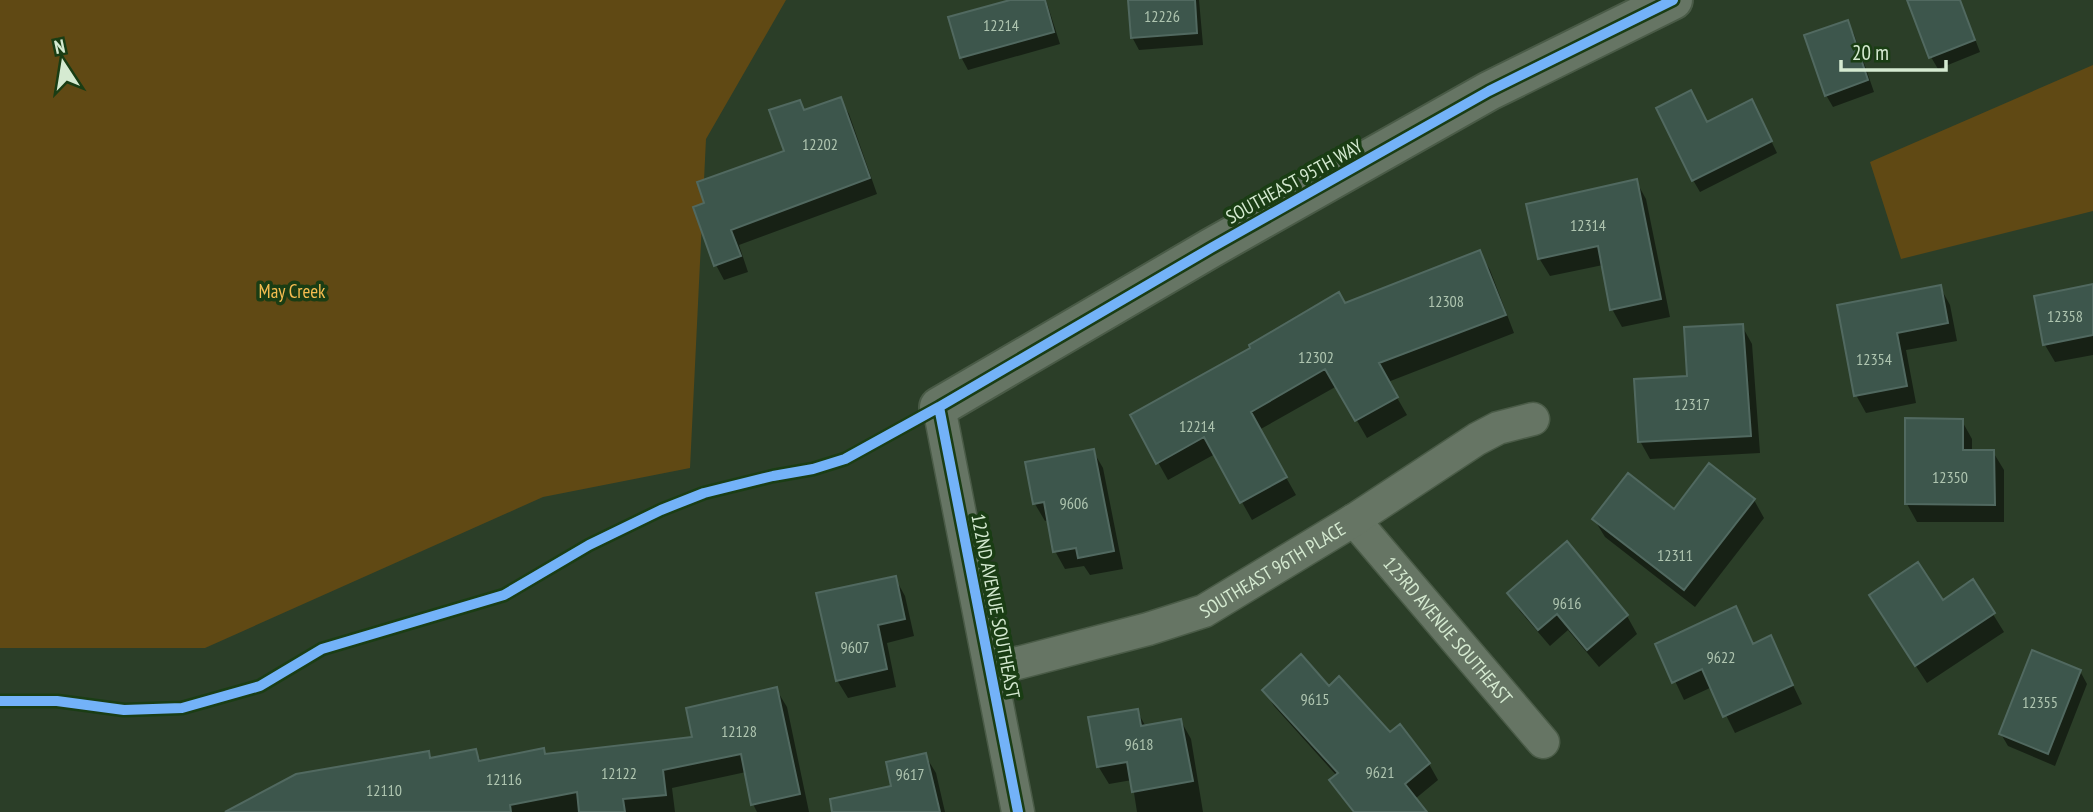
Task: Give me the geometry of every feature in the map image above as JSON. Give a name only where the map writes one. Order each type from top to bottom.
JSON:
[{"type":"street","name":"SOUTHEAST 95TH WAY","points":[[939,407],[1211,248],[1489,91],[1673,0]]},
{"type":"street","name":"122ND AVENUE SOUTHEAST","points":[[939,407],[1018,812]]},
{"type":"street","name":"SOUTHEAST 96TH PLACE","points":[[990,670],[1148,629],[1204,611],[1353,520],[1477,439],[1497,428],[1533,419]]},
{"type":"street","name":"123RD AVENUE SOUTHEAST","points":[[1353,520],[1543,741]]},
{"type":"green space","name":"May Creek","points":[[0,0],[786,0],[706,139],[690,468],[543,497],[205,648],[0,648]]},
{"type":"green space","points":[[2093,65],[2093,211],[1901,259],[1870,162]]},
{"type":"building","points":[[1010,0],[1045,0],[1054,32],[960,58],[948,17]]},
{"type":"building","points":[[1128,0],[1195,0],[1197,33],[1131,38]]},
{"type":"building","points":[[1907,0],[1960,0],[1975,40],[1929,58]]},
{"type":"building","points":[[1848,20],[1868,80],[1825,96],[1804,35]]},
{"type":"building","points":[[1691,90],[1707,122],[1752,99],[1772,141],[1692,181],[1656,108]]},
{"type":"building","points":[[841,97],[870,178],[731,230],[741,256],[714,266],[693,207],[704,203],[697,182],[784,151],[769,110],[800,100],[804,110]]},
{"type":"building","points":[[1637,179],[1661,299],[1610,310],[1598,246],[1538,259],[1526,204]]},
{"type":"building","points":[[1480,250],[1506,315],[1379,363],[1398,397],[1355,421],[1325,369],[1251,412],[1287,477],[1240,503],[1204,437],[1156,464],[1130,415],[1250,348],[1249,345],[1339,292],[1345,303]]},
{"type":"building","points":[[2093,284],[2093,335],[2043,345],[2034,296]]},
{"type":"building","points":[[1941,285],[1948,323],[1897,333],[1907,386],[1854,396],[1837,305]]},
{"type":"building","points":[[1743,324],[1751,436],[1638,442],[1634,379],[1687,376],[1684,327]]},
{"type":"building","points":[[1905,418],[1963,419],[1963,450],[1994,450],[1995,505],[1905,504]]},
{"type":"building","points":[[1094,449],[1114,551],[1078,558],[1076,548],[1053,552],[1044,502],[1033,504],[1025,462]]},
{"type":"building","points":[[1709,463],[1755,499],[1684,590],[1592,519],[1628,473],[1674,509]]},
{"type":"building","points":[[1567,541],[1628,615],[1587,650],[1557,614],[1538,630],[1507,593]]},
{"type":"building","points":[[1918,562],[1943,600],[1973,579],[1995,613],[1915,666],[1869,595]]},
{"type":"building","points":[[896,576],[905,619],[878,625],[887,669],[836,681],[816,593]]},
{"type":"building","points":[[1736,606],[1753,644],[1771,635],[1793,685],[1723,717],[1702,669],[1672,683],[1655,644]]},
{"type":"building","points":[[2032,650],[2081,670],[2048,754],[1999,734]]},
{"type":"building","points":[[1301,654],[1329,686],[1339,676],[1390,732],[1400,724],[1430,763],[1405,784],[1427,812],[1354,812],[1329,780],[1338,773],[1262,690]]},
{"type":"building","points":[[777,687],[800,794],[751,805],[741,754],[663,770],[666,795],[623,799],[625,812],[579,812],[577,792],[510,805],[511,812],[225,812],[296,774],[429,751],[430,758],[476,749],[479,761],[544,748],[545,754],[692,737],[686,708]]},
{"type":"building","points":[[1138,709],[1141,726],[1181,719],[1193,781],[1132,792],[1127,762],[1097,767],[1088,717]]},
{"type":"building","points":[[926,753],[940,812],[832,812],[830,799],[891,786],[886,762]]},
{"type":"cycle path","points":[[0,701],[57,701],[124,710],[182,708],[260,686],[322,649],[504,595],[589,545],[661,510],[704,493],[813,469],[845,459],[1489,91],[1673,0]]},
{"type":"cycle path","points":[[939,407],[1018,812]]}]
